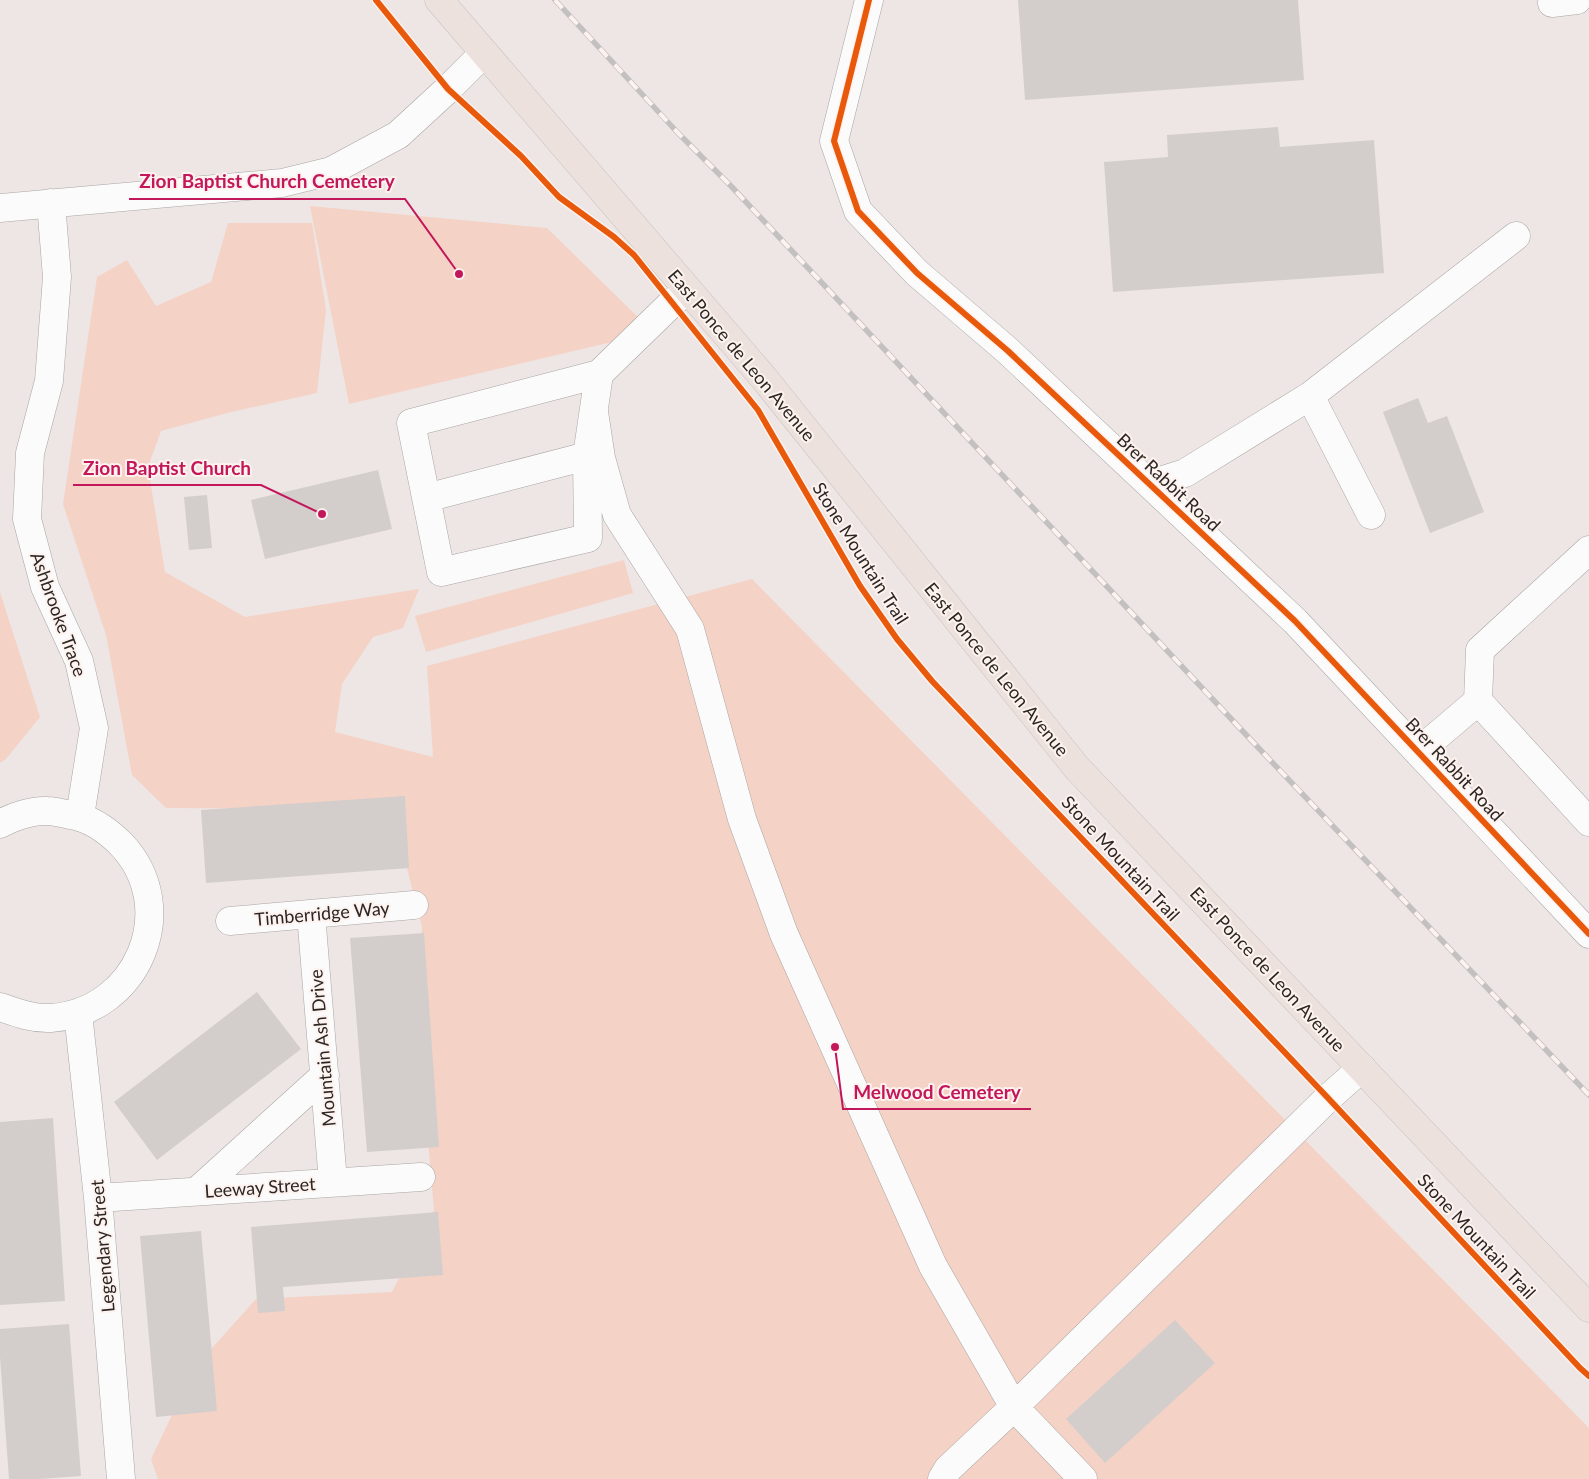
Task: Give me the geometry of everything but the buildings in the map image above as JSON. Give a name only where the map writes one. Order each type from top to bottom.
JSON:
[{"type":"main road","name":"East Ponce de Leon Avenue","points":[[439,0],[769,385],[1077,768],[1589,1308]]},
{"type":"street","name":"Brer Rabbit Road","points":[[867,7],[834,141],[858,211],[917,273],[1008,351],[1295,621],[1589,934]]},
{"type":"street","points":[[0,208],[282,183],[331,172],[398,135],[484,53]]},
{"type":"street","name":"Ashbrooke Trace","points":[[51,203],[57,277],[49,382],[30,453],[27,519],[45,587],[79,661],[94,728],[80,816]]},
{"type":"street","points":[[1150,484],[1185,473],[1310,396],[1516,236]]},
{"type":"street","points":[[600,374],[588,456],[588,538],[441,572],[411,423],[600,374],[687,290]]},
{"type":"street","points":[[1310,396],[1370,515]]},
{"type":"street","points":[[594,412],[602,458],[617,514],[690,629],[742,819],[784,934],[932,1266],[1014,1407],[1083,1479]]},
{"type":"street","points":[[426,498],[588,456]]},
{"type":"street","points":[[1589,550],[1480,650],[1478,702],[1589,822]]},
{"type":"street","points":[[1418,752],[1478,702]]},
{"type":"street","points":[[0,824],[12,817],[46,811],[80,816],[109,832],[131,855],[145,884],[150,916],[145,948],[130,976],[107,999],[78,1013],[51,1018],[23,1016],[0,1007]]},
{"type":"street","name":"Timberridge Way","points":[[230,921],[414,905]]},
{"type":"street","name":"Mountain Ash Drive","points":[[311,914],[333,1182]]},
{"type":"street","name":"Legendary Street","points":[[78,1013],[98,1198],[121,1479]]},
{"type":"street","points":[[942,1479],[948,1469],[1014,1407],[1328,1098],[1362,1068]]},
{"type":"street","points":[[197,1192],[325,1075]]},
{"type":"street","name":"Leeway Street","points":[[98,1198],[421,1177]]},
{"type":"shaded area","points":[[310,206],[547,228],[641,320],[612,342],[349,404]]},
{"type":"shaded area","points":[[228,223],[312,223],[326,310],[317,393],[231,412],[161,431],[148,467],[165,572],[245,617],[419,589],[403,628],[373,637],[342,684],[335,732],[433,757],[427,666],[752,579],[1589,1428],[1589,1479],[158,1479],[151,1459],[195,1367],[256,1299],[392,1292],[434,1210],[417,1014],[422,927],[398,833],[325,809],[166,808],[132,775],[106,635],[63,504],[97,277],[127,260],[156,306],[211,282]]},
{"type":"shaded area","points":[[624,560],[633,593],[426,652],[415,616]]},
{"type":"shaded area","points":[[0,592],[40,717],[6,759],[0,763]]},
{"type":"railway","points":[[555,0],[678,133],[731,186],[1251,740],[1589,1095]]},
{"type":"cycle path","name":"Stone Mountain Trail","points":[[376,0],[448,89],[521,156],[559,197],[614,237],[634,255],[758,410],[860,586],[897,639],[932,681],[1589,1376]]},
{"type":"cycle path","points":[[869,0],[834,141],[858,211],[917,273],[1008,351],[1295,621],[1589,934]]},
{"type":"place","name":"Zion Baptist Church Cemetery","points":[[459,274]]},
{"type":"place","name":"Zion Baptist Church","points":[[322,514]]},
{"type":"place","name":"Melwood Cemetery","points":[[835,1047]]}]
